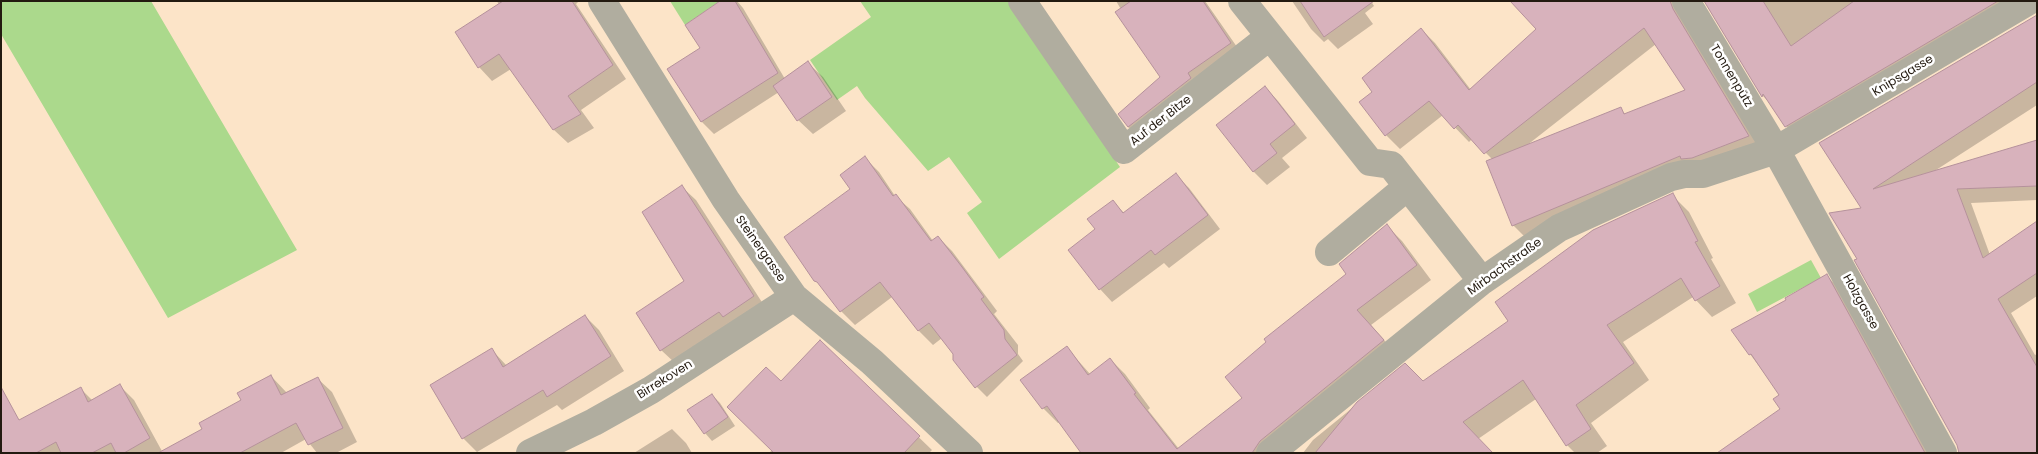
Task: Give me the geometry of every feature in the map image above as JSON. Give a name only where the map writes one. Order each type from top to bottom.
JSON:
[{"type":"street","name":"Steinergasse","points":[[602,1],[726,200],[794,297],[872,362],[969,453]]},
{"type":"street","name":"Auf der Bitze","points":[[1022,1],[1124,150],[1269,36]]},
{"type":"street","points":[[1242,1],[1370,162],[1392,165],[1482,281]]},
{"type":"street","name":"Tonnenpütz","points":[[1686,1],[1776,150]]},
{"type":"street","name":"Knipsgasse","points":[[1776,150],[2029,1]]},
{"type":"street","name":"Mirbachstraße","points":[[1270,453],[1482,281],[1559,228],[1658,182],[1684,174],[1703,174],[1776,150]]},
{"type":"street","name":"Holzgasse","points":[[1776,150],[1943,453]]},
{"type":"street","points":[[1329,252],[1408,187]]},
{"type":"street","name":"Birrekoven","points":[[530,453],[586,426],[651,390],[794,297]]},
{"type":"green space","points":[[1,1],[151,1],[297,250],[168,318],[1,34]]},
{"type":"green space","points":[[670,1],[720,1],[685,25]]},
{"type":"green space","points":[[860,1],[1008,1],[1120,167],[999,259],[967,213],[982,202],[949,157],[928,171],[865,98],[857,86],[837,100],[810,60],[871,17]]},
{"type":"green space","points":[[1811,260],[1821,278],[1757,312],[1748,294]]},
{"type":"building","points":[[503,1],[572,1],[613,65],[568,96],[581,114],[553,130],[499,54],[478,68],[455,32]]},
{"type":"building","points":[[720,1],[735,1],[778,73],[701,122],[667,69],[700,48],[685,25]]},
{"type":"building","points":[[1131,1],[1203,1],[1231,43],[1188,73],[1191,78],[1128,127],[1118,114],[1160,77],[1115,12]]},
{"type":"building","points":[[1300,1],[1374,1],[1324,37]]},
{"type":"building","points":[[1510,1],[1670,1],[1749,136],[1692,158],[1681,159],[1680,156],[1512,226],[1486,161],[1621,107],[1624,114],[1685,90],[1644,28],[1484,154],[1458,125],[1454,129],[1429,101],[1385,136],[1359,102],[1372,92],[1362,78],[1421,28],[1469,90],[1536,29]]},
{"type":"building","points":[[1704,1],[1763,1],[1791,46],[1854,1],[1998,1],[1785,127],[1763,94],[1762,97]]},
{"type":"building","points":[[2037,15],[2037,82],[1873,189],[2037,140],[2037,186],[1957,189],[1983,258],[2037,221],[2037,273],[1998,299],[2037,367],[2037,453],[1959,453],[1957,445],[1854,260],[1857,259],[1829,213],[1861,208],[1819,143]]},
{"type":"building","points":[[808,61],[832,97],[797,121],[773,86]]},
{"type":"building","points":[[1265,86],[1295,124],[1270,144],[1277,153],[1253,172],[1216,125]]},
{"type":"building","points":[[865,156],[893,196],[896,194],[931,241],[938,236],[962,267],[984,297],[981,299],[1004,330],[1005,339],[1017,355],[975,388],[953,360],[953,354],[929,323],[918,331],[880,282],[840,312],[817,282],[814,281],[784,237],[850,189],[840,175]]},
{"type":"building","points":[[1176,173],[1208,215],[1155,255],[1151,250],[1099,290],[1068,250],[1095,229],[1087,219],[1113,200],[1123,213]]},
{"type":"building","points":[[682,185],[754,296],[723,317],[719,312],[660,351],[636,313],[684,281],[642,212]]},
{"type":"building","points":[[1673,193],[1698,241],[1695,242],[1720,286],[1695,301],[1681,278],[1607,325],[1634,363],[1576,405],[1591,429],[1566,446],[1523,380],[1463,422],[1493,453],[1315,453],[1357,402],[1405,363],[1423,381],[1508,321],[1495,302],[1593,230]]},
{"type":"building","points":[[1387,224],[1417,265],[1357,310],[1384,340],[1260,441],[1252,453],[1081,453],[1047,406],[1042,409],[1020,380],[1067,346],[1088,375],[1110,358],[1136,393],[1134,394],[1177,449],[1242,398],[1225,377],[1266,342],[1264,339],[1346,274],[1339,264]]},
{"type":"building","points":[[1827,274],[1925,453],[1717,453],[1780,409],[1773,399],[1779,395],[1751,354],[1749,355],[1731,330],[1786,300],[1785,298]]},
{"type":"building","points":[[585,315],[611,356],[547,397],[543,390],[462,439],[430,385],[492,348],[503,367]]},
{"type":"building","points":[[820,340],[920,436],[904,453],[774,453],[727,407],[766,367],[781,381]]},
{"type":"building","points":[[271,375],[281,395],[318,377],[343,428],[308,445],[296,423],[240,453],[158,453],[202,429],[199,423],[241,400],[237,393]]},
{"type":"building","points":[[120,384],[150,438],[124,453],[116,453],[111,443],[92,453],[61,453],[56,442],[36,453],[1,453],[1,387],[19,420],[81,387],[88,402]]},
{"type":"building","points":[[712,394],[728,417],[704,434],[687,410]]}]
